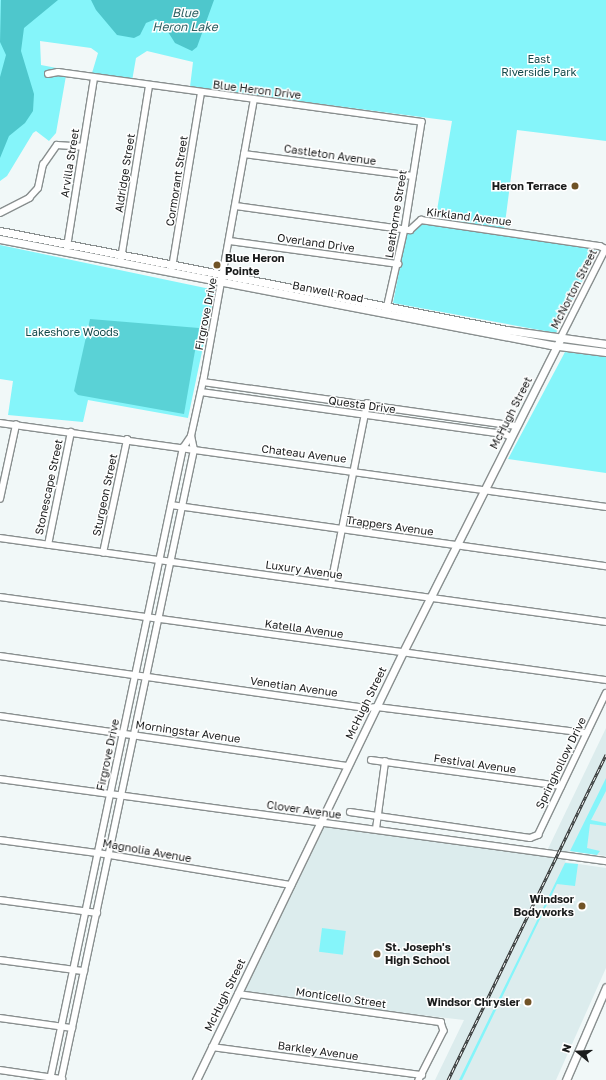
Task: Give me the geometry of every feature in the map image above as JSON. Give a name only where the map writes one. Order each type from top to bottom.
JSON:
[{"type":"main road","name":"Banwell Road","points":[[0,232],[67,248],[120,263],[172,269]]},
{"type":"main road","name":"Banwell Road","points":[[0,239],[121,255],[172,269],[223,280],[387,310],[606,344]]},
{"type":"main road","name":"Banwell Road","points":[[387,310],[557,346],[606,352]]},
{"type":"main road","name":"McHugh Street","points":[[196,1080],[403,652],[561,338]]},
{"type":"main road","points":[[566,1080],[606,987]]},
{"type":"street","name":"Blue Heron Drive","points":[[48,74],[58,72],[149,86],[417,120]]},
{"type":"street","name":"Arvilla Street","points":[[67,248],[94,78]]},
{"type":"street","name":"Aldridge Street","points":[[120,263],[149,86]]},
{"type":"street","name":"Cormorant Street","points":[[172,269],[202,93]]},
{"type":"street","name":"Firgrove Drive","points":[[51,1078],[183,448],[191,436],[201,392],[223,280],[254,100]]},
{"type":"street","name":"Leathorne Street","points":[[387,310],[405,229],[422,122],[417,120]]},
{"type":"street","points":[[0,213],[29,198],[38,188],[43,165],[57,145],[84,147]]},
{"type":"street","name":"Castleton Avenue","points":[[244,154],[413,176]]},
{"type":"street","points":[[236,206],[405,229]]},
{"type":"street","name":"Kirkland Avenue","points":[[405,229],[410,230],[421,220],[592,243],[606,249]]},
{"type":"street","name":"Overland Drive","points":[[230,241],[398,264]]},
{"type":"street","name":"McNorton Street","points":[[561,338],[606,249]]},
{"type":"street","name":"Questa Drive","points":[[203,382],[517,426]]},
{"type":"street","name":"Questa Drive","points":[[201,392],[505,434],[511,437]]},
{"type":"street","points":[[283,404],[285,394]]},
{"type":"street","points":[[331,584],[366,404]]},
{"type":"street","points":[[438,425],[440,414]]},
{"type":"street","name":"Chateau Avenue","points":[[0,423],[606,507]]},
{"type":"street","points":[[0,499],[16,425]]},
{"type":"street","name":"Stonescape Street","points":[[48,545],[71,432]]},
{"type":"street","name":"Firgrove Drive","points":[[61,1080],[170,562],[183,507],[194,450],[191,436]]},
{"type":"street","name":"Sturgeon Street","points":[[103,553],[127,440]]},
{"type":"street","name":"Trappers Avenue","points":[[171,505],[606,566]]},
{"type":"street","name":"Luxury Avenue","points":[[0,538],[606,622]]},
{"type":"street","name":"Katella Avenue","points":[[0,597],[606,680]]},
{"type":"street","name":"Venetian Avenue","points":[[0,656],[367,708],[377,707],[586,734]]},
{"type":"street","name":"Springhollow Drive","points":[[530,838],[538,836],[606,693]]},
{"type":"street","name":"Morningstar Avenue","points":[[0,716],[134,734],[348,766]]},
{"type":"street","name":"Festival Avenue","points":[[371,760],[561,786]]},
{"type":"street","points":[[376,829],[386,762]]},
{"type":"street","name":"Clover Avenue","points":[[0,779],[122,794],[606,861]]},
{"type":"street","name":"Clover Avenue","points":[[350,812],[530,838]]},
{"type":"street","name":"Magnolia Avenue","points":[[0,840],[98,853],[291,885]]},
{"type":"street","points":[[0,900],[97,913]]},
{"type":"street","points":[[0,960],[84,971]]},
{"type":"street","name":"Monticello Street","points":[[238,994],[441,1022],[444,1031],[421,1077]]},
{"type":"street","points":[[0,1018],[72,1028]]},
{"type":"street","name":"Barkley Avenue","points":[[212,1047],[421,1077]]},
{"type":"street","points":[[0,1070],[61,1080]]},
{"type":"shaded area","points":[[90,319],[199,328],[184,414],[78,395],[74,391]]},
{"type":"shaded area","name":"St. Joseph's High School","points":[[606,728],[606,856],[570,851],[565,862],[606,868],[606,968],[556,1080],[435,1080],[464,1020],[238,994],[321,822],[546,853]]},
{"type":"green space","name":"East Riverside Park","points":[[0,0],[606,0],[606,141],[517,130],[504,231],[600,246],[556,333],[393,303],[407,230],[421,220],[435,222],[452,121],[190,87],[193,62],[147,51],[136,58],[132,81],[92,73],[98,53],[91,48],[40,41],[41,65],[67,70],[56,133],[49,141],[36,131],[33,133],[7,176],[0,181]]},
{"type":"green space","name":"Lakeshore Woods","points":[[0,245],[215,290],[188,418],[88,400],[83,422],[8,415],[13,381],[0,379]]},
{"type":"green space","points":[[565,352],[606,357],[606,473],[508,459]]},
{"type":"green space","points":[[606,778],[606,791],[591,820],[606,823],[606,826],[590,824],[587,848],[600,851],[597,855],[570,851]]},
{"type":"green space","points":[[565,863],[578,864],[575,886],[557,884],[462,1080],[459,1080]]},
{"type":"green space","points":[[322,928],[346,931],[343,955],[319,952]]},
{"type":"water","points":[[1,0],[58,0],[24,28],[21,51],[34,94],[33,111],[25,123],[9,136],[0,158],[0,77],[6,55],[0,42]]},
{"type":"water","name":"Blue Heron Lake","points":[[91,0],[214,0],[197,47],[192,51],[175,43],[163,24],[156,19],[146,23],[140,35],[134,38],[117,35],[96,10]]},
{"type":"railway","points":[[448,1080],[606,754]]},
{"type":"place","name":"Heron Terrace","points":[[575,186]]},
{"type":"place","name":"Blue Heron Pointe","points":[[217,265]]},
{"type":"place","name":"Windsor Bodyworks","points":[[582,906]]},
{"type":"place","name":"St. Joseph's High School","points":[[377,954]]},
{"type":"place","name":"Windsor Chrysler","points":[[528,1002]]}]
